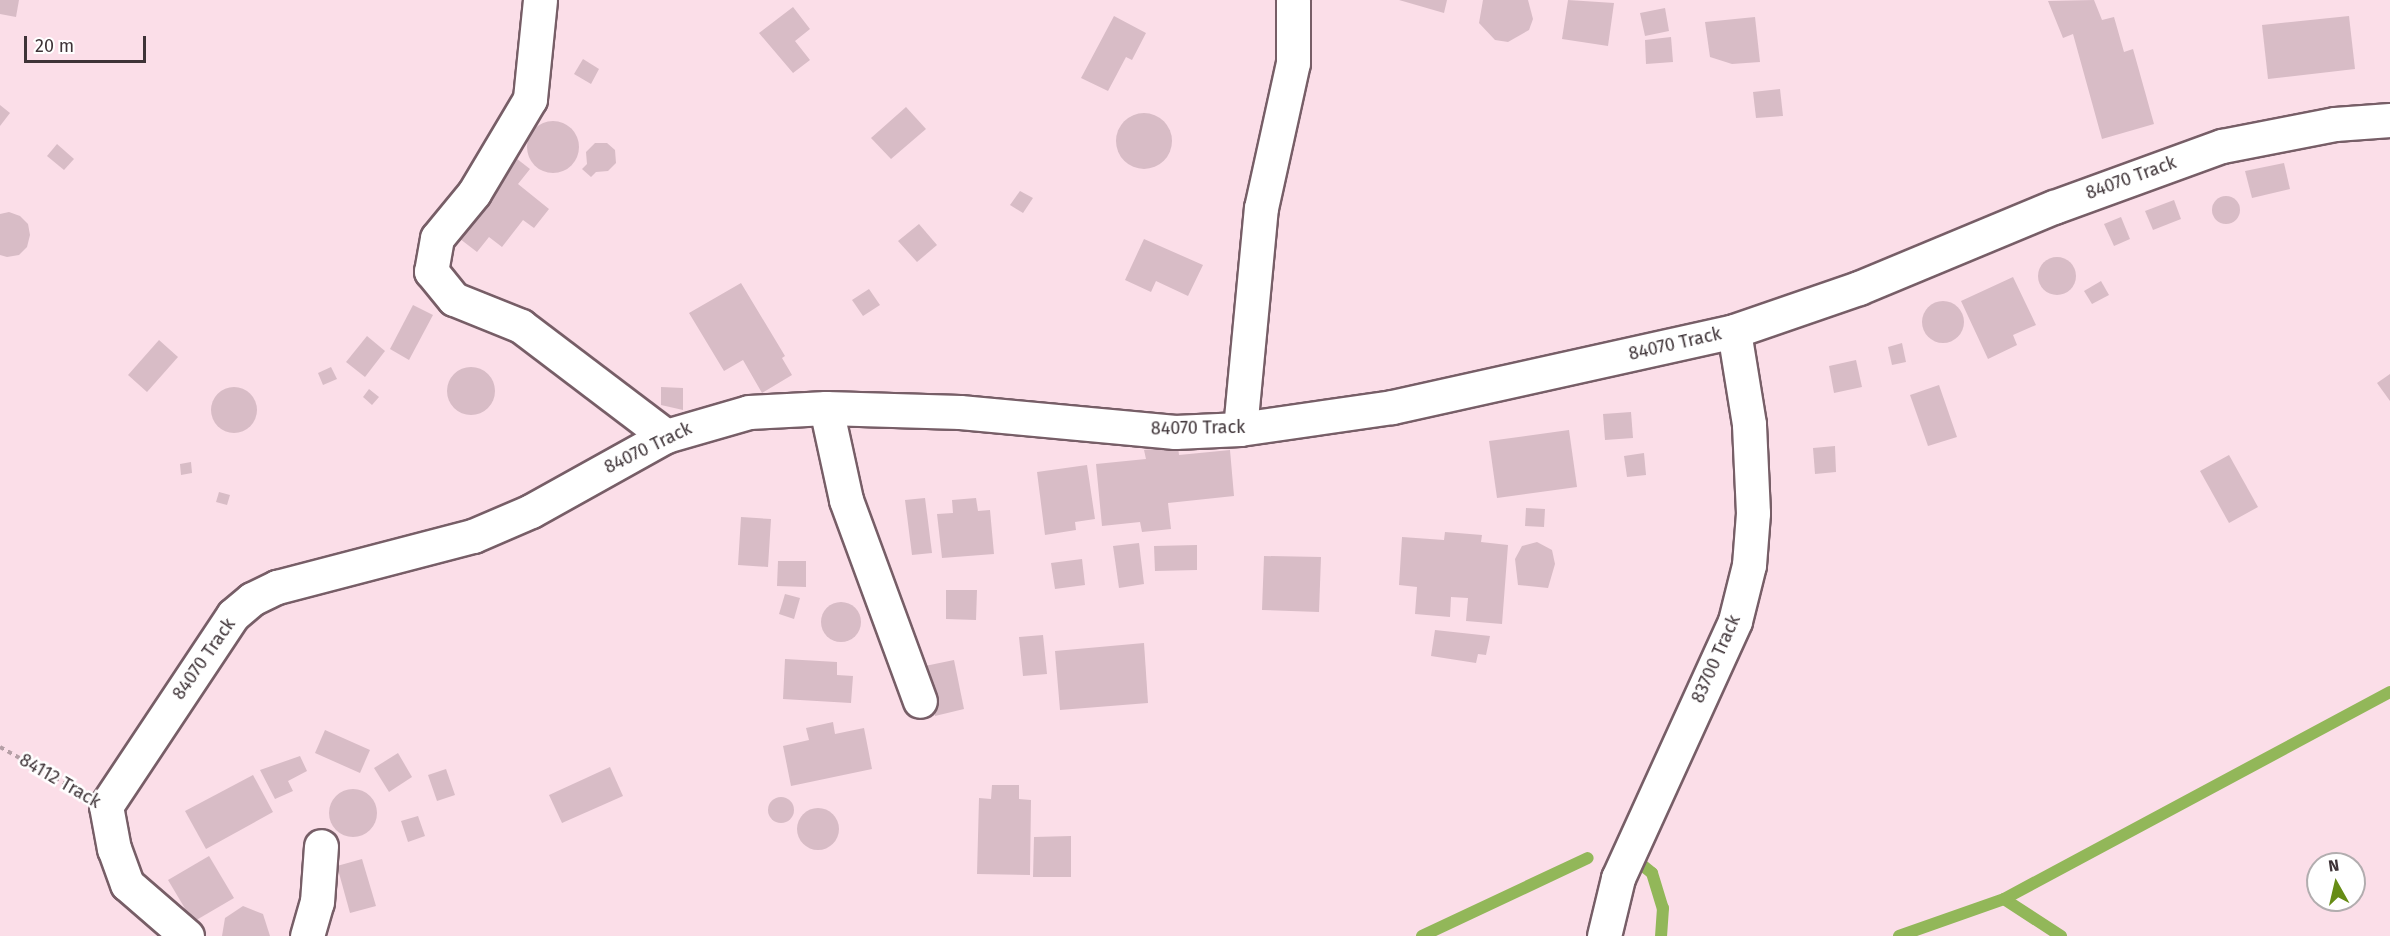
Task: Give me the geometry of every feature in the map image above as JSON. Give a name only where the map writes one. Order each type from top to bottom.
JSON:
[{"type":"street","points":[[540,0],[530,99],[474,193],[437,237],[431,271],[439,285],[454,299],[521,326],[666,436]]},
{"type":"street","points":[[1240,429],[1261,208],[1293,63],[1293,0]]},
{"type":"street","name":"84070 Track","points":[[106,806],[233,615],[252,599],[298,581],[473,536],[531,511],[666,436],[749,412],[826,408],[960,412],[1175,432],[1240,429],[1392,407],[1734,331],[1859,288],[2054,207],[2222,146],[2335,124],[2390,120]]},
{"type":"street","name":"83700 Track","points":[[1604,936],[1618,878],[1735,621],[1749,565],[1754,513],[1749,424],[1734,331]]},
{"type":"street","points":[[826,408],[846,500],[920,700]]},
{"type":"street","name":"84112 Track","points":[[106,806],[114,849],[127,884],[188,936]]},
{"type":"street","points":[[307,936],[317,902],[321,846]]},
{"type":"path","name":"84112 Track","points":[[0,747],[106,806]]},
{"type":"building","points":[[0,0],[19,0],[16,17],[0,14]]},
{"type":"building","points":[[1399,0],[1447,0],[1444,13]]},
{"type":"building","points":[[1483,0],[1528,0],[1533,19],[1529,30],[1508,42],[1495,40],[1479,23]]},
{"type":"building","points":[[1568,0],[1614,3],[1608,46],[1562,39]]},
{"type":"building","points":[[2094,0],[2102,20],[2114,17],[2124,52],[2133,49],[2154,124],[2102,139],[2073,34],[2063,38],[2048,1]]},
{"type":"building","points":[[793,7],[810,29],[795,41],[810,60],[793,73],[759,33]]},
{"type":"building","points":[[1665,8],[1669,31],[1645,36],[1640,13]]},
{"type":"building","points":[[1114,16],[1146,33],[1132,60],[1126,57],[1108,91],[1081,78]]},
{"type":"building","points":[[2349,16],[2355,69],[2268,79],[2262,25]]},
{"type":"building","points":[[1755,17],[1760,62],[1732,64],[1710,57],[1705,22]]},
{"type":"building","points":[[1671,37],[1673,62],[1646,64],[1645,40]]},
{"type":"building","points":[[583,59],[599,69],[591,84],[574,74]]},
{"type":"building","points":[[1780,89],[1783,116],[1756,118],[1753,92]]},
{"type":"building","points":[[0,105],[10,113],[0,126]]},
{"type":"building","points":[[906,107],[926,129],[891,159],[871,138]]},
{"type":"building","points":[[1144,113],[1155,115],[1164,121],[1170,130],[1172,141],[1170,152],[1164,161],[1155,167],[1144,169],[1133,167],[1124,161],[1118,152],[1116,141],[1118,130],[1124,121],[1133,115]]},
{"type":"building","points":[[548,121],[558,121],[572,128],[579,147],[572,166],[558,173],[548,173],[538,169],[531,162],[527,152],[527,142],[531,132],[538,125]]},
{"type":"building","points":[[595,143],[607,143],[615,150],[616,163],[608,171],[596,172],[591,177],[582,169],[587,164],[586,152]]},
{"type":"building","points":[[57,144],[74,159],[64,170],[47,156]]},
{"type":"building","points":[[512,155],[530,169],[518,184],[549,209],[534,228],[523,220],[502,247],[489,237],[477,252],[451,232]]},
{"type":"building","points":[[2284,163],[2290,189],[2252,198],[2245,171]]},
{"type":"building","points":[[1020,191],[1033,198],[1023,213],[1010,205]]},
{"type":"building","points":[[2226,196],[2236,200],[2240,210],[2236,220],[2226,224],[2216,220],[2212,210],[2216,200]]},
{"type":"building","points":[[2174,200],[2181,219],[2153,230],[2145,211]]},
{"type":"building","points":[[9,212],[20,216],[28,224],[30,235],[27,247],[19,255],[7,257],[0,255],[0,214]]},
{"type":"building","points":[[2121,217],[2130,239],[2114,246],[2104,224]]},
{"type":"building","points":[[919,224],[937,245],[917,262],[898,241]]},
{"type":"building","points":[[1144,239],[1203,265],[1188,296],[1156,281],[1151,292],[1125,280]]},
{"type":"building","points":[[2057,257],[2071,262],[2076,276],[2071,290],[2057,295],[2043,290],[2038,276],[2043,262]]},
{"type":"building","points":[[2013,277],[2036,325],[2013,335],[2017,345],[1988,359],[1961,301]]},
{"type":"building","points":[[2101,281],[2109,295],[2092,304],[2084,291]]},
{"type":"building","points":[[741,283],[785,356],[782,358],[792,375],[762,393],[743,360],[724,371],[689,313]]},
{"type":"building","points":[[869,289],[880,305],[863,316],[852,300]]},
{"type":"building","points":[[1943,301],[1951,302],[1958,307],[1963,314],[1963,330],[1958,337],[1951,342],[1943,343],[1935,342],[1928,337],[1923,330],[1922,322],[1923,314],[1928,307],[1935,302]]},
{"type":"building","points":[[413,305],[433,315],[409,360],[390,349]]},
{"type":"building","points":[[367,336],[385,351],[365,377],[346,362]]},
{"type":"building","points":[[159,340],[178,357],[147,392],[128,375]]},
{"type":"building","points":[[1902,343],[1906,362],[1892,365],[1888,347]]},
{"type":"building","points":[[1856,360],[1862,387],[1834,393],[1829,366]]},
{"type":"building","points":[[331,367],[337,379],[323,385],[318,373]]},
{"type":"building","points":[[466,367],[476,367],[491,377],[495,391],[491,405],[485,411],[476,415],[466,415],[451,405],[447,396],[447,386],[457,371]]},
{"type":"building","points":[[2390,374],[2390,401],[2377,383]]},
{"type":"building","points":[[1939,385],[1957,437],[1928,446],[1910,395]]},
{"type":"building","points":[[234,387],[250,394],[257,410],[250,426],[234,433],[218,426],[211,410],[218,394]]},
{"type":"building","points":[[661,387],[683,388],[683,410],[661,405]]},
{"type":"building","points":[[369,389],[379,397],[372,405],[363,397]]},
{"type":"building","points":[[1631,412],[1633,438],[1605,440],[1603,414]]},
{"type":"building","points":[[1569,430],[1577,487],[1497,498],[1489,441]]},
{"type":"building","points":[[1178,446],[1179,455],[1230,450],[1234,496],[1168,503],[1171,529],[1142,532],[1140,522],[1102,526],[1096,464],[1146,459],[1144,450]]},
{"type":"building","points":[[1835,446],[1836,472],[1815,474],[1813,448]]},
{"type":"building","points":[[1644,453],[1646,475],[1627,477],[1624,456]]},
{"type":"building","points":[[2229,455],[2258,507],[2229,523],[2200,471]]},
{"type":"building","points":[[191,462],[192,473],[181,475],[180,464]]},
{"type":"building","points":[[1087,465],[1095,519],[1075,522],[1076,530],[1045,535],[1037,472]]},
{"type":"building","points":[[219,492],[230,495],[227,505],[216,502]]},
{"type":"building","points":[[925,498],[932,553],[912,555],[905,500]]},
{"type":"building","points":[[976,498],[978,511],[990,510],[994,554],[942,558],[937,514],[953,513],[952,500]]},
{"type":"building","points":[[1526,508],[1545,509],[1544,527],[1525,526]]},
{"type":"building","points":[[741,517],[771,519],[768,567],[738,565]]},
{"type":"building","points":[[1445,532],[1482,535],[1481,542],[1508,545],[1502,624],[1466,621],[1468,598],[1451,597],[1450,617],[1415,614],[1417,587],[1399,585],[1402,537],[1444,540]]},
{"type":"building","points":[[1537,542],[1552,550],[1555,564],[1548,588],[1518,585],[1515,559],[1522,546]]},
{"type":"building","points":[[1139,543],[1144,584],[1119,588],[1113,546]]},
{"type":"building","points":[[1197,545],[1197,570],[1155,571],[1154,546]]},
{"type":"building","points":[[1264,556],[1321,557],[1319,612],[1262,610]]},
{"type":"building","points":[[1082,559],[1085,585],[1055,589],[1051,563]]},
{"type":"building","points":[[778,561],[806,561],[806,587],[777,586]]},
{"type":"building","points":[[946,590],[977,590],[976,620],[946,619]]},
{"type":"building","points":[[785,594],[800,598],[794,619],[779,614]]},
{"type":"building","points":[[841,602],[855,608],[861,622],[855,636],[841,642],[827,636],[821,622],[827,608]]},
{"type":"building","points":[[1435,630],[1490,636],[1486,655],[1478,654],[1476,663],[1431,656]]},
{"type":"building","points":[[1043,635],[1047,674],[1023,676],[1019,637]]},
{"type":"building","points":[[1144,643],[1148,703],[1060,710],[1055,651]]},
{"type":"building","points":[[785,659],[837,662],[837,675],[853,676],[851,703],[783,699]]},
{"type":"building","points":[[954,660],[964,709],[935,716],[925,666]]},
{"type":"building","points":[[833,722],[835,734],[864,728],[872,769],[791,786],[783,746],[809,740],[806,728]]},
{"type":"building","points":[[325,730],[370,750],[360,773],[315,753]]},
{"type":"building","points":[[398,753],[412,777],[389,792],[374,768]]},
{"type":"building","points":[[300,756],[307,771],[288,781],[293,791],[275,799],[260,770]]},
{"type":"building","points":[[610,767],[623,796],[562,823],[549,795]]},
{"type":"building","points":[[446,769],[455,795],[437,801],[428,775]]},
{"type":"building","points":[[253,775],[273,812],[206,849],[185,811]]},
{"type":"building","points":[[992,785],[1019,785],[1019,799],[1031,800],[1030,875],[977,874],[979,798],[991,799]]},
{"type":"building","points":[[348,789],[358,789],[370,796],[377,808],[377,818],[370,830],[358,837],[348,837],[333,826],[329,818],[329,808],[340,793]]},
{"type":"building","points":[[781,797],[790,801],[794,810],[790,819],[781,823],[772,819],[768,810],[772,801]]},
{"type":"building","points":[[818,808],[826,809],[833,814],[838,821],[838,837],[833,844],[826,849],[818,850],[810,849],[803,844],[798,837],[797,829],[798,821],[803,814],[810,809]]},
{"type":"building","points":[[418,816],[425,836],[408,842],[401,821]]},
{"type":"building","points":[[1071,836],[1071,877],[1033,877],[1034,837]]},
{"type":"building","points":[[209,856],[234,898],[193,922],[168,880]]},
{"type":"building","points":[[362,859],[376,906],[350,913],[337,866]]},
{"type":"building","points":[[243,906],[263,914],[270,936],[222,936],[225,918]]},
{"type":"waterway","points":[[1899,936],[2004,899],[2390,692]]},
{"type":"waterway","points":[[1422,936],[1588,858]]},
{"type":"waterway","points":[[1642,865],[1652,873],[1663,908],[1661,936]]},
{"type":"waterway","points":[[2004,899],[2061,936]]}]
